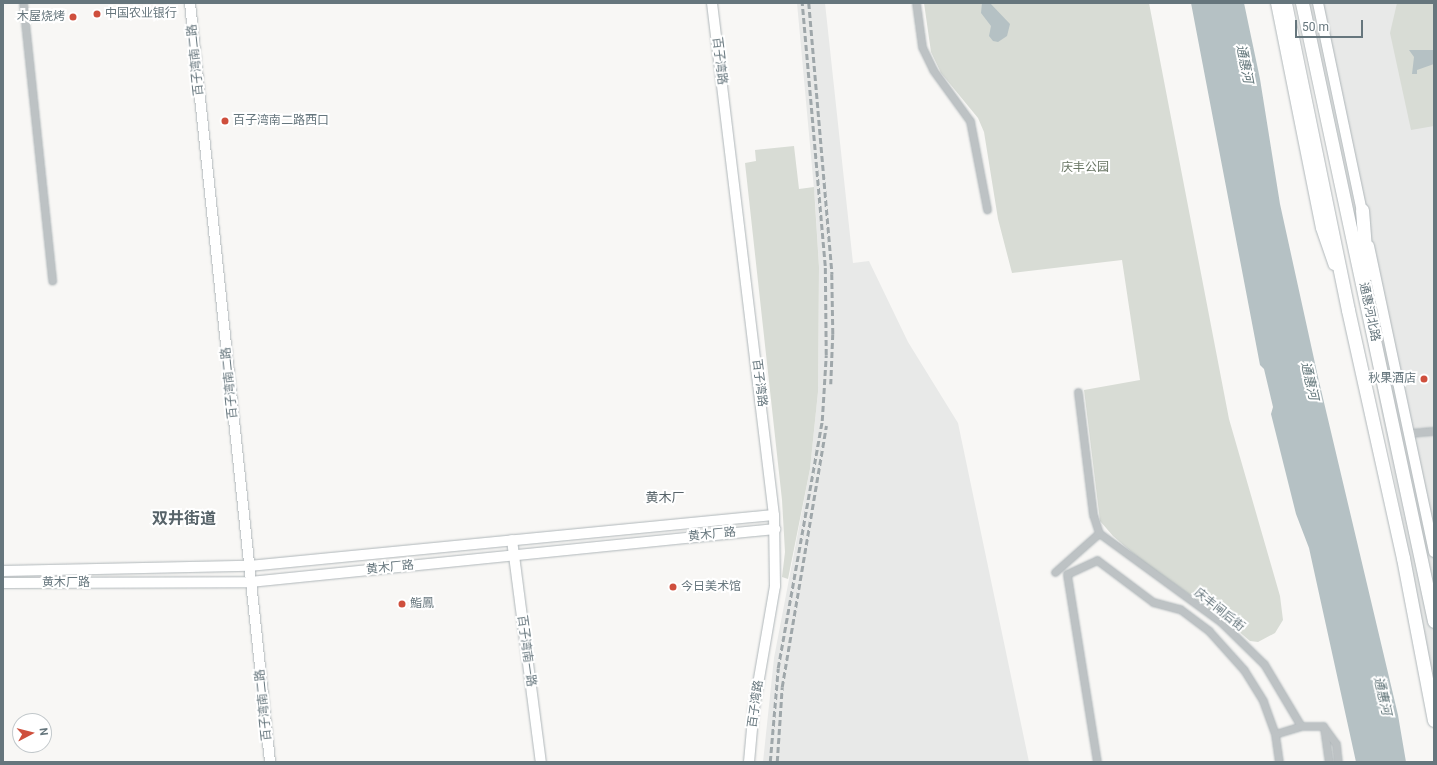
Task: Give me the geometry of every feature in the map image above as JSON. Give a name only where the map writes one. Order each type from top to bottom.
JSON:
[{"type":"highway","name":"通惠河北路","points":[[1285,3],[1332,226],[1348,310],[1403,558],[1434,720]]},
{"type":"highway","name":"通惠河北路","points":[[1302,3],[1434,621]]},
{"type":"highway","points":[[1362,210],[1372,328]]},
{"type":"street","points":[[23,3],[52,280]]},
{"type":"street","name":"百子湾南二路","points":[[190,3],[270,762]]},
{"type":"street","name":"百子湾路","points":[[712,3],[775,529],[775,586],[754,707],[749,762]]},
{"type":"street","points":[[916,3],[922,47],[933,70],[970,121],[987,209]]},
{"type":"street","name":"通惠河北路","points":[[1276,3],[1321,228],[1348,310]]},
{"type":"street","name":"通惠河北路","points":[[1318,3],[1434,552]]},
{"type":"street","points":[[1055,572],[1099,533],[1093,515],[1078,392]]},
{"type":"street","points":[[1410,433],[1434,431]]},
{"type":"street","name":"黄木厂路","points":[[3,571],[249,566],[774,514]]},
{"type":"street","name":"黄木厂路","points":[[3,583],[250,582],[775,529]]},
{"type":"street","name":"庆丰闸后街","points":[[1099,533],[1221,622],[1264,664],[1301,726]]},
{"type":"street","name":"百子湾南一路","points":[[512,540],[541,762]]},
{"type":"street","points":[[1074,556],[1080,568]]},
{"type":"street","points":[[1097,762],[1067,574],[1097,560],[1153,602],[1180,609],[1209,631],[1244,670],[1263,701],[1275,734],[1279,762]]},
{"type":"street","points":[[1275,734],[1301,726],[1323,726]]},
{"type":"street","points":[[1323,726],[1329,762]]},
{"type":"street","points":[[1323,726],[1336,744],[1338,762]]},
{"type":"shaded area","points":[[797,3],[825,3],[853,263],[869,261],[908,342],[958,423],[1029,762],[763,762],[774,658],[810,469],[818,392],[819,267],[815,200]]},
{"type":"shaded area","points":[[1302,3],[1434,3],[1434,684]]},
{"type":"green space","name":"庆丰公园","points":[[924,3],[1149,3],[1229,419],[1280,596],[1283,620],[1275,633],[1258,642],[1250,641],[1223,618],[1142,561],[1113,536],[1100,521],[1084,390],[1140,380],[1122,260],[1012,273],[998,219],[984,132],[978,118],[941,73],[931,52]]},
{"type":"green space","points":[[1397,3],[1434,3],[1434,126],[1411,130],[1390,33]]},
{"type":"green space","points":[[794,146],[799,189],[814,187],[819,267],[818,392],[810,469],[788,579],[782,577],[785,552],[782,500],[745,163],[756,161],[755,150]]},
{"type":"water","points":[[982,3],[990,3],[1010,24],[1007,36],[998,42],[993,41],[989,36],[991,26],[981,13]]},
{"type":"water","name":"通惠河","points":[[1191,3],[1244,3],[1260,79],[1280,204],[1318,377],[1398,715],[1406,762],[1356,762],[1309,548],[1296,514],[1271,414],[1273,407],[1264,369],[1260,365]]},
{"type":"water","points":[[1409,50],[1434,50],[1434,64],[1417,70],[1417,74],[1412,74],[1414,57]]},
{"type":"railway","points":[[770,762],[778,668],[822,421],[826,355],[825,266],[802,3]]},
{"type":"railway","points":[[809,3],[832,274],[833,334],[831,384]]},
{"type":"railway","points":[[777,762],[782,687],[826,426]]},
{"type":"place","name":"中国农业银行","points":[[97,14]]},
{"type":"place","name":"木屋烧烤","points":[[73,17]]},
{"type":"place","name":"百子湾南二路西口","points":[[225,121]]},
{"type":"place","name":"秋果酒店","points":[[1424,379]]},
{"type":"place","name":"今日美术馆","points":[[673,587]]},
{"type":"place","name":"鮨鳳","points":[[402,604]]},
{"type":"district","name":"黄木厂","points":[[665,498]]},
{"type":"district","name":"双井街道","points":[[184,519]]}]
